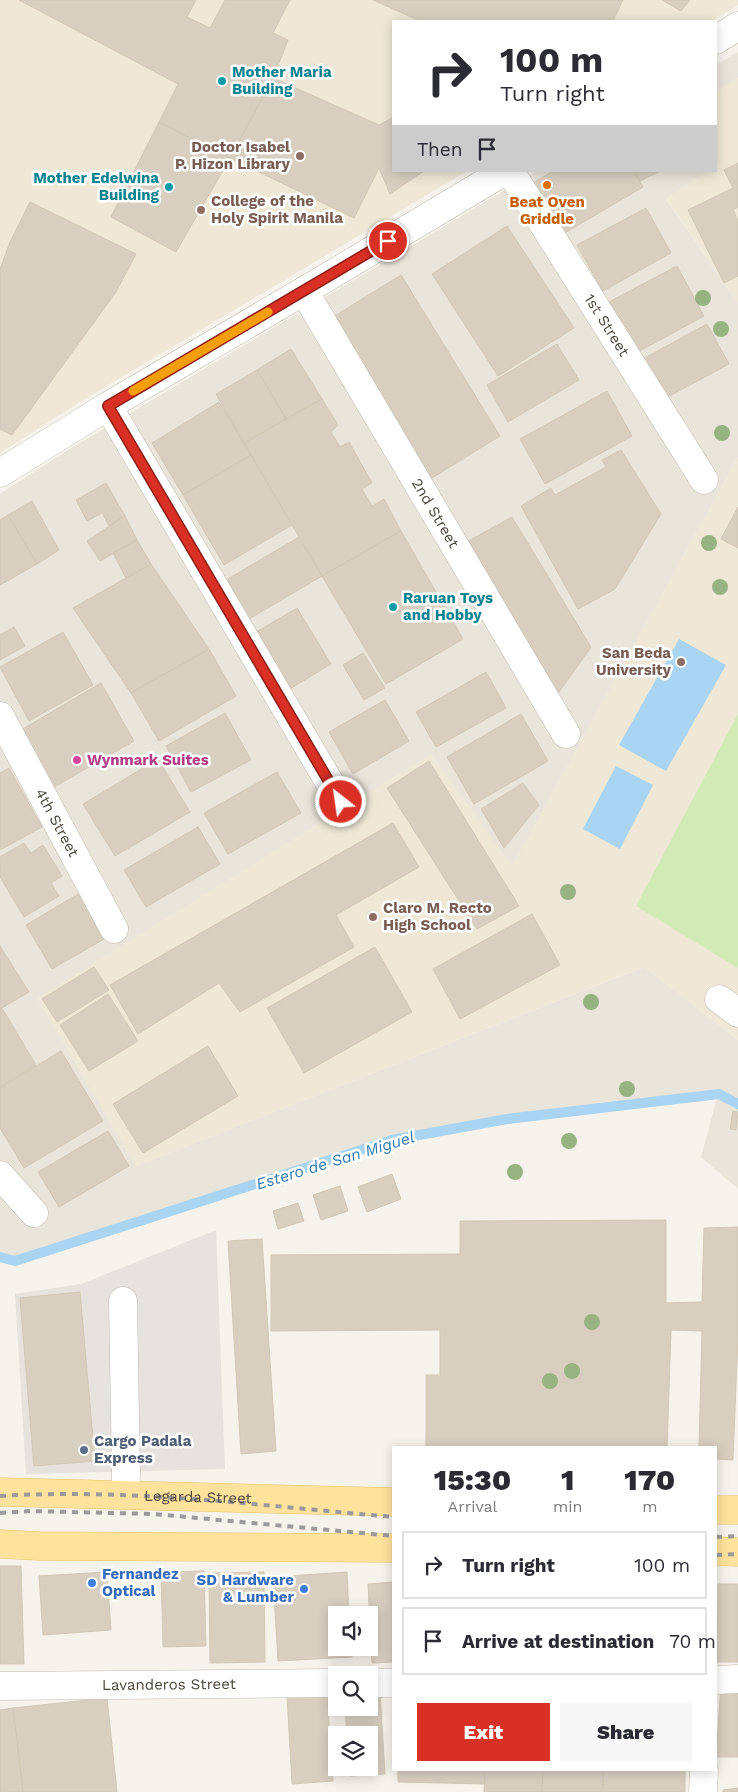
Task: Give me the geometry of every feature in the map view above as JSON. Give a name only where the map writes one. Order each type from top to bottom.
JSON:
[{"type":"main road","name":"Legarda Street","points":[[0,1492],[392,1502]]},
{"type":"main road","points":[[717,1510],[738,1510]]},
{"type":"main road","points":[[0,1544],[48,1546],[392,1548]]},
{"type":"main road","points":[[717,1550],[738,1552]]},
{"type":"street","points":[[717,39],[738,26]]},
{"type":"street","points":[[0,473],[108,406],[304,292],[503,172]]},
{"type":"street","name":"1st Street","points":[[511,172],[704,480]]},
{"type":"street","name":"2nd Street","points":[[304,292],[566,734]]},
{"type":"street","points":[[108,406],[341,802]]},
{"type":"street","name":"4th Street","points":[[0,716],[114,929]]},
{"type":"street","points":[[0,1175],[34,1213]]},
{"type":"street","points":[[123,1301],[126,1474],[124,1495]]},
{"type":"street","points":[[717,1680],[738,1679]]},
{"type":"street","name":"Lavanderos Street","points":[[0,1686],[328,1683]]},
{"type":"street","points":[[378,1683],[392,1683]]},
{"type":"street","points":[[703,1792],[704,1771]]},
{"type":"shaded area","name":"College of the Holy Spirit Manila","points":[[0,0],[738,0],[738,5],[714,20],[392,20],[392,172],[465,172],[80,402],[0,453]]},
{"type":"shaded area","points":[[738,52],[738,78],[717,91],[717,64]]},
{"type":"shaded area","points":[[738,78],[738,304],[666,198],[706,172],[717,172],[717,91]]},
{"type":"shaded area","points":[[535,172],[706,172],[666,199],[738,304],[738,457],[512,867],[136,1166],[644,967],[738,1040],[738,1189],[701,1157],[718,1094],[392,1140],[15,1261],[0,1257],[0,494],[68,450]]},
{"type":"shaded area","name":"Claro M. Recto High School","points":[[738,457],[738,1040],[643,967],[136,1166],[37,998],[431,754],[512,866]]},
{"type":"shaded area","points":[[216,1230],[225,1469],[26,1474],[15,1294],[81,1284]]},
{"type":"green space","points":[[738,714],[738,968],[636,906]]},
{"type":"water","points":[[679,639],[726,665],[666,771],[619,745]]},
{"type":"water","points":[[616,766],[653,785],[620,849],[583,829]]},
{"type":"building","name":"Mother Maria Building","points":[[19,0],[196,0],[187,17],[210,28],[225,0],[290,0],[273,33],[288,40],[273,78],[230,158],[159,122],[178,84]]},
{"type":"building","points":[[373,0],[623,0],[613,20],[418,20]]},
{"type":"building","points":[[662,0],[690,0],[681,11]]},
{"type":"building","points":[[273,78],[379,125],[392,118],[392,172],[423,172],[390,194],[379,168],[354,218],[230,158]]},
{"type":"building","name":"Mother Edelwina Building","points":[[159,122],[230,158],[176,252],[111,217]]},
{"type":"building","points":[[738,163],[738,207],[733,210],[738,221],[738,276],[724,283],[688,210],[733,188],[724,170]]},
{"type":"building","points":[[551,172],[635,172],[643,187],[563,234],[533,183]]},
{"type":"building","points":[[635,172],[658,172],[640,181]]},
{"type":"building","points":[[30,202],[136,254],[116,292],[12,435],[0,429],[0,269],[10,242]]},
{"type":"building","points":[[646,208],[671,253],[603,291],[577,245]]},
{"type":"building","points":[[507,226],[574,328],[498,376],[432,274]]},
{"type":"building","points":[[677,266],[704,316],[634,354],[607,303]]},
{"type":"building","points":[[401,275],[500,436],[427,481],[328,320]]},
{"type":"building","points":[[707,324],[729,364],[662,400],[641,360]]},
{"type":"building","points":[[557,344],[579,380],[508,422],[487,385]]},
{"type":"building","points":[[291,349],[322,399],[286,419],[257,370]]},
{"type":"building","points":[[257,370],[286,419],[244,443],[216,394]]},
{"type":"building","points":[[607,391],[632,436],[545,484],[520,439]]},
{"type":"building","points":[[322,399],[338,425],[331,432],[340,447],[349,442],[372,483],[362,489],[372,506],[384,499],[401,531],[322,576],[244,443]]},
{"type":"building","points":[[219,402],[251,455],[183,495],[152,443]]},
{"type":"building","points":[[621,450],[661,514],[615,589],[578,609],[521,506],[551,488],[555,495],[606,467],[602,460]]},
{"type":"building","points":[[251,455],[292,525],[224,565],[183,495]]},
{"type":"building","points":[[106,483],[125,516],[109,526],[102,513],[87,521],[76,500]]},
{"type":"building","points":[[32,501],[59,550],[37,564],[8,515]]},
{"type":"building","points":[[738,507],[738,548],[721,539]]},
{"type":"building","points":[[8,515],[37,564],[0,585],[0,520]]},
{"type":"building","points":[[125,516],[137,540],[100,561],[87,541]]},
{"type":"building","points":[[512,517],[591,647],[554,699],[463,544]]},
{"type":"building","name":"Raruan Toys and Hobby","points":[[401,531],[463,639],[386,684],[322,576]]},
{"type":"building","points":[[299,537],[322,576],[244,622],[221,583]]},
{"type":"building","points":[[137,540],[151,564],[126,578],[113,553]]},
{"type":"building","points":[[151,564],[209,649],[131,693],[73,608]]},
{"type":"building","points":[[297,608],[331,664],[285,692],[251,635]]},
{"type":"building","points":[[14,627],[25,646],[0,660],[0,635]]},
{"type":"building","points":[[63,632],[93,685],[29,721],[0,667]]},
{"type":"building","points":[[209,649],[236,696],[159,741],[131,693]]},
{"type":"building","points":[[363,653],[385,688],[364,700],[343,665]]},
{"type":"building","points":[[486,672],[506,708],[436,747],[416,712]]},
{"type":"building","points":[[101,683],[134,741],[49,790],[16,733]]},
{"type":"building","points":[[385,700],[409,741],[353,774],[329,732]]},
{"type":"building","points":[[225,713],[251,760],[191,792],[166,746]]},
{"type":"building","points":[[521,714],[548,761],[474,804],[447,757]]},
{"type":"building","points":[[158,759],[190,812],[115,856],[83,804]]},
{"type":"building","points":[[429,761],[519,906],[477,929],[387,788]]},
{"type":"building","points":[[9,768],[42,827],[0,850],[0,773]]},
{"type":"building","points":[[277,772],[301,813],[228,854],[204,813]]},
{"type":"building","points":[[523,783],[539,805],[504,848],[481,809]]},
{"type":"building","points":[[393,823],[419,867],[336,915],[354,947],[240,1012],[219,983],[138,1034],[110,985]]},
{"type":"building","points":[[198,827],[220,864],[146,907],[124,870]]},
{"type":"building","points":[[24,843],[31,853],[43,845],[62,876],[51,883],[59,896],[24,917],[0,877],[0,857]]},
{"type":"building","points":[[85,890],[111,935],[52,969],[26,925]]},
{"type":"building","points":[[532,914],[560,965],[460,1019],[433,969]]},
{"type":"building","points":[[0,946],[29,992],[0,1009]]},
{"type":"building","points":[[375,947],[412,1012],[304,1073],[267,1008]]},
{"type":"building","points":[[94,967],[109,990],[57,1022],[42,999]]},
{"type":"building","points":[[108,994],[138,1041],[89,1071],[60,1025]]},
{"type":"building","points":[[2,1008],[36,1065],[0,1087],[0,1009]]},
{"type":"building","points":[[208,1046],[238,1096],[143,1153],[113,1104]]},
{"type":"building","points":[[61,1051],[103,1121],[24,1168],[0,1128],[0,1088]]},
{"type":"building","points":[[733,1111],[738,1112],[736,1130],[730,1129]]},
{"type":"building","points":[[108,1131],[129,1166],[59,1207],[38,1172]]},
{"type":"building","points":[[392,1174],[401,1199],[367,1212],[358,1187]]},
{"type":"building","points":[[340,1186],[348,1211],[321,1220],[313,1195]]},
{"type":"building","points":[[298,1203],[304,1221],[278,1229],[273,1211]]},
{"type":"building","points":[[666,1220],[666,1303],[702,1302],[704,1228],[738,1227],[738,1335],[733,1460],[717,1459],[717,1446],[699,1446],[702,1331],[671,1330],[667,1446],[426,1446],[426,1375],[440,1375],[440,1330],[271,1331],[271,1255],[460,1254],[460,1221]]},
{"type":"building","points":[[262,1239],[276,1451],[241,1454],[228,1241]]},
{"type":"building","points":[[80,1292],[95,1461],[34,1466],[20,1298]]},
{"type":"building","points":[[0,1566],[21,1566],[24,1664],[0,1664]]},
{"type":"building","points":[[204,1571],[206,1646],[163,1647],[161,1572]]},
{"type":"building","points":[[107,1572],[111,1630],[43,1635],[39,1576]]},
{"type":"building","points":[[264,1572],[265,1662],[210,1663],[209,1573]]},
{"type":"building","points":[[347,1572],[349,1606],[328,1606],[328,1656],[352,1657],[278,1661],[273,1577]]},
{"type":"building","points":[[392,1582],[392,1662],[372,1663],[372,1656],[378,1656],[378,1606],[369,1606],[368,1584]]},
{"type":"building","points":[[718,1584],[738,1584],[738,1662],[717,1662]]},
{"type":"building","points":[[721,1684],[738,1684],[738,1757],[717,1757]]},
{"type":"building","points":[[378,1692],[380,1692],[385,1774],[378,1774],[378,1726],[346,1726],[346,1716],[378,1716]]},
{"type":"building","points":[[327,1693],[329,1726],[328,1776],[333,1776],[333,1781],[292,1784],[287,1696]]},
{"type":"building","points":[[107,1698],[117,1792],[23,1792],[13,1708]]},
{"type":"building","points":[[13,1708],[23,1792],[0,1792],[0,1710]]},
{"type":"building","points":[[398,1771],[485,1771],[485,1784],[398,1782]]},
{"type":"building","points":[[485,1771],[543,1771],[542,1792],[484,1792]]},
{"type":"building","points":[[543,1771],[603,1771],[603,1792],[542,1792]]},
{"type":"building","points":[[603,1771],[685,1771],[685,1792],[604,1792]]},
{"type":"building","points":[[738,1788],[738,1792],[723,1792],[723,1790]]},
{"type":"waterway","name":"Estero de San Miguel","points":[[0,1257],[15,1261],[392,1140],[507,1119],[719,1094],[738,1104]]},
{"type":"railway","points":[[0,1496],[49,1494],[148,1496],[392,1517]]},
{"type":"railway","points":[[0,1513],[30,1511],[154,1514],[392,1536]]},
{"type":"railway","points":[[717,1537],[738,1536]]},
{"type":"railway","points":[[717,1555],[738,1554]]},
{"type":"slow traffic","points":[[133,391],[268,312]]},
{"type":"place","name":"Mother Maria Building","points":[[222,81]]},
{"type":"place","name":"Doctor Isabel P. Hizon Library","points":[[300,156]]},
{"type":"place","name":"Beat Oven Griddle","points":[[547,185]]},
{"type":"place","name":"Mother Edelwina Building","points":[[169,187]]},
{"type":"place","name":"College of the Holy Spirit Manila","points":[[201,210]]},
{"type":"place","name":"Raruan Toys and Hobby","points":[[393,607]]},
{"type":"place","name":"San Beda University","points":[[681,662]]},
{"type":"place","name":"Wynmark Suites","points":[[77,760]]},
{"type":"place","name":"Claro M. Recto High School","points":[[373,917]]},
{"type":"place","name":"Cargo Padala Express","points":[[84,1450]]},
{"type":"place","name":"Fernandez Optical","points":[[92,1583]]},
{"type":"place","name":"SD Hardware & Lumber","points":[[304,1589]]},
{"type":"route","points":[[341,802],[108,406],[388,241]]}]
